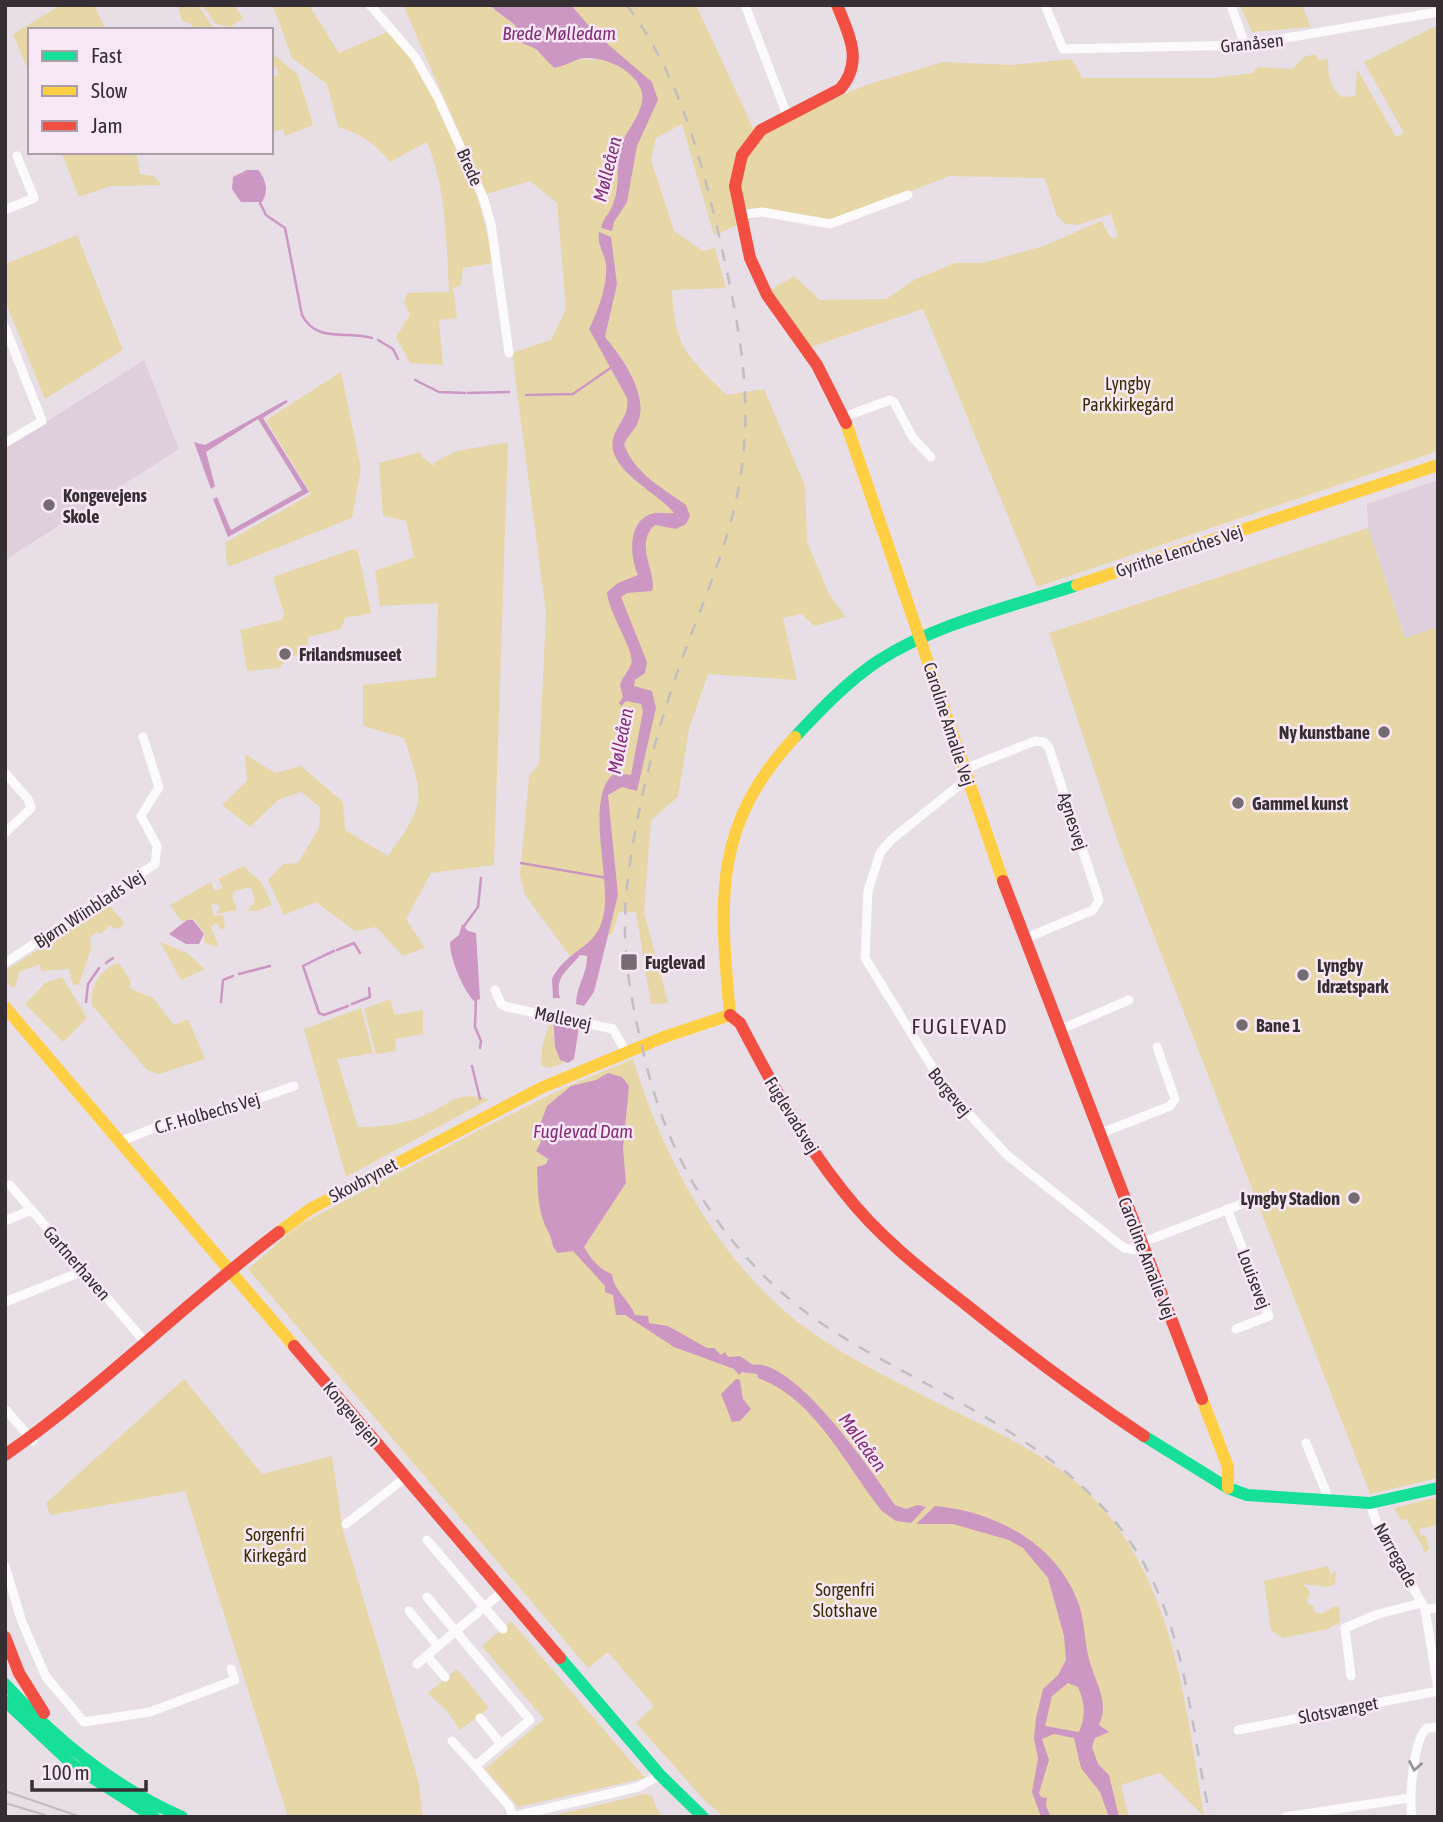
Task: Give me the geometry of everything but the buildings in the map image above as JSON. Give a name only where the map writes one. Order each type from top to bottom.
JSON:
[{"type":"main road","name":"Caroline Amalie Vej","points":[[837,5],[854,50],[854,71],[850,81],[761,130],[742,155],[735,186],[753,266],[767,295],[817,365],[844,417],[1024,939],[1228,1467],[1228,1488]]},
{"type":"main road","name":"Gyrithe Lemches Vej","points":[[921,639],[1438,465]]},
{"type":"main road","name":"Fuglevadsvej","points":[[921,639],[874,664],[796,732],[749,797],[730,849],[722,897],[721,941],[730,1015],[740,1023],[783,1105],[844,1193],[896,1249],[1058,1378],[1228,1488],[1269,1498],[1370,1503],[1438,1488]]},
{"type":"main road","name":"Kongevejen","points":[[5,1007],[660,1775],[703,1817]]},
{"type":"main road","name":"Skovbrynet","points":[[5,1466],[31,1439],[229,1270],[312,1207],[524,1096],[626,1052],[730,1015]]},
{"type":"main road","name":"Skovbrynet","points":[[5,1455],[31,1439]]},
{"type":"main road","points":[[5,1637],[33,1698],[89,1765]]},
{"type":"main road","points":[[5,1684],[45,1727],[89,1765],[147,1801],[182,1817]]},
{"type":"main road","points":[[5,1701],[65,1760]]},
{"type":"main road","points":[[5,1716],[31,1739],[121,1800],[154,1817]]},
{"type":"street","name":"Brede","points":[[370,5],[415,57],[438,98],[483,197],[491,225],[509,353]]},
{"type":"street","points":[[745,5],[787,115]]},
{"type":"street","name":"Granåsen","points":[[1045,5],[1063,49],[1245,45],[1438,12]]},
{"type":"street","points":[[1231,5],[1245,45]]},
{"type":"street","points":[[5,210],[34,198],[17,156]]},
{"type":"street","points":[[740,215],[762,212],[830,224],[908,195]]},
{"type":"street","points":[[5,327],[42,421],[5,443]]},
{"type":"street","points":[[844,417],[890,400],[894,402],[913,438],[931,457]]},
{"type":"street","name":"Bjørn Wiinblads Vej","points":[[5,963],[148,872],[155,864],[157,846],[141,816],[159,787],[143,737]]},
{"type":"street","name":"Agnesvej","points":[[966,774],[1035,741],[1044,742],[1049,748],[1098,900],[1093,910],[1024,939]]},
{"type":"street","points":[[5,773],[28,799],[31,808],[5,833]]},
{"type":"street","name":"Borgevej","points":[[966,774],[891,840],[880,853],[868,891],[865,958],[944,1088],[983,1131],[1007,1155],[1124,1248],[1143,1247]]},
{"type":"street","name":"Møllevej","points":[[495,990],[501,1004],[507,1007],[613,1029],[626,1052]]},
{"type":"street","points":[[1059,1030],[1129,1000]]},
{"type":"street","points":[[1099,1134],[1170,1105],[1175,1099],[1157,1047]]},
{"type":"street","name":"C.F. Holbechs Vej","points":[[121,1141],[185,1116],[218,1114],[294,1086]]},
{"type":"street","name":"Gartnerhaven","points":[[10,1185],[145,1342]]},
{"type":"street","points":[[1143,1247],[1252,1200]]},
{"type":"street","name":"Louisevej","points":[[1227,1209],[1269,1316],[1236,1329]]},
{"type":"street","points":[[5,1221],[31,1210]]},
{"type":"street","points":[[5,1303],[83,1271]]},
{"type":"street","points":[[5,1409],[31,1439]]},
{"type":"street","points":[[1306,1443],[1326,1492],[1325,1500]]},
{"type":"street","points":[[346,1524],[406,1477]]},
{"type":"street","name":"Nørregade","points":[[1370,1503],[1376,1521],[1423,1606],[1438,1690]]},
{"type":"street","points":[[427,1540],[503,1629]]},
{"type":"street","points":[[5,1566],[22,1622],[46,1677],[84,1722],[150,1712],[185,1700],[235,1680],[231,1669]]},
{"type":"street","points":[[418,1664],[503,1591]]},
{"type":"street","points":[[427,1597],[530,1720],[475,1766]]},
{"type":"street","points":[[1350,1676],[1345,1629],[1378,1614],[1423,1606],[1438,1608]]},
{"type":"street","points":[[409,1611],[438,1646]]},
{"type":"street","points":[[427,1656],[445,1677]]},
{"type":"street","name":"Slotsvænget","points":[[1237,1730],[1438,1690]]},
{"type":"street","points":[[481,1717],[501,1744]]},
{"type":"street","points":[[1412,1817],[1410,1798],[1422,1734],[1427,1728],[1438,1727]]},
{"type":"street","points":[[453,1741],[509,1806],[512,1816],[638,1787],[660,1775]]},
{"type":"street","points":[[1285,1817],[1410,1798]]},
{"type":"shaded area","name":"Kongevejens Skole","points":[[144,360],[179,449],[5,560],[5,448]]},
{"type":"shaded area","points":[[1438,480],[1438,627],[1405,638],[1368,528],[1367,504]]},
{"type":"green space","points":[[61,5],[94,5],[105,28],[28,28],[28,70],[13,34]]},
{"type":"green space","points":[[178,5],[198,5],[214,28],[194,28],[190,23],[182,21]]},
{"type":"green space","points":[[202,5],[234,5],[243,18],[230,27],[216,24]]},
{"type":"green space","points":[[309,5],[339,53],[390,31],[427,83],[443,111],[468,170],[479,201],[493,263],[463,268],[461,285],[453,288],[457,318],[439,320],[443,365],[410,363],[396,337],[410,315],[404,303],[407,293],[449,292],[442,197],[434,160],[427,142],[390,162],[367,140],[338,127],[327,84],[292,58],[273,6]]},
{"type":"green space","name":"Lyngby Parkkirkegård","points":[[403,5],[489,5],[515,25],[522,43],[536,49],[554,68],[580,59],[595,60],[595,34],[571,5],[696,5],[755,132],[866,85],[943,62],[1012,65],[1072,59],[1082,78],[1213,78],[1253,73],[1258,67],[1292,69],[1304,57],[1315,54],[1320,61],[1328,58],[1330,80],[1342,97],[1355,96],[1357,69],[1396,137],[1404,133],[1364,62],[1438,25],[1438,451],[1037,587],[923,309],[811,347],[771,290],[794,276],[820,300],[886,299],[916,279],[955,263],[982,263],[1044,246],[1101,221],[1111,238],[1118,237],[1111,214],[1077,225],[1065,224],[1056,214],[1045,178],[949,176],[838,220],[768,212],[714,235],[682,124],[656,138],[651,160],[674,231],[703,251],[715,248],[726,288],[672,290],[680,339],[693,360],[727,395],[764,389],[805,486],[807,542],[829,594],[846,617],[814,626],[802,614],[783,618],[797,680],[708,674],[689,729],[678,797],[651,820],[644,912],[668,1003],[651,1004],[636,912],[619,912],[612,934],[594,940],[570,956],[525,895],[520,875],[529,776],[539,764],[546,613],[512,353],[551,340],[566,309],[557,203],[530,181],[486,194]]},
{"type":"green space","points":[[1240,5],[1302,5],[1311,27],[1252,32]]},
{"type":"green space","points":[[273,54],[298,75],[313,125],[285,136],[283,129],[275,132],[273,128],[273,77],[279,75],[276,66],[273,67]]},
{"type":"green space","points":[[62,154],[136,154],[140,174],[154,176],[162,185],[111,186],[79,197]]},
{"type":"green space","points":[[77,235],[123,350],[45,399],[5,301],[5,264]]},
{"type":"green space","points":[[341,372],[361,468],[352,518],[231,566],[227,564],[225,543],[311,494],[266,420]]},
{"type":"green space","points":[[508,442],[494,865],[431,873],[406,919],[425,948],[403,956],[376,927],[355,931],[316,902],[284,915],[268,880],[283,864],[298,863],[319,828],[320,807],[301,792],[278,800],[250,827],[222,805],[247,781],[245,754],[275,773],[301,766],[343,802],[345,830],[388,856],[410,824],[418,800],[418,788],[404,738],[363,726],[363,685],[436,677],[438,603],[380,606],[375,571],[414,557],[406,521],[383,516],[379,463],[421,452],[422,457],[434,466],[435,462],[457,451]]},
{"type":"green space","name":"Lyngby Idrætspark","points":[[1368,528],[1405,638],[1438,627],[1438,1478],[1370,1494],[1119,845],[1049,633]]},
{"type":"green space","points":[[354,549],[358,551],[371,613],[345,618],[341,629],[308,637],[308,650],[286,659],[280,668],[247,671],[240,630],[281,620],[284,614],[273,577]]},
{"type":"green space","points":[[243,866],[262,883],[272,905],[256,911],[247,910],[255,902],[251,887],[234,891],[232,896],[237,910],[215,914],[220,909],[217,903],[211,905],[214,916],[223,915],[225,927],[221,930],[216,923],[211,927],[218,945],[215,947],[204,942],[205,934],[194,919],[181,921],[170,905],[211,882],[215,891],[223,887],[218,879]]},
{"type":"green space","points":[[108,904],[124,922],[122,927],[114,929],[110,925],[101,934],[96,932],[90,938],[91,949],[79,984],[73,985],[69,969],[41,971],[40,964],[19,972],[15,987],[11,987],[5,980],[5,971]]},
{"type":"green space","points":[[160,942],[187,953],[205,969],[181,980]]},
{"type":"green space","points":[[119,963],[131,982],[129,988],[153,998],[174,1025],[188,1019],[205,1059],[159,1074],[147,1070],[92,1005],[93,991],[98,979],[106,969]]},
{"type":"green space","points":[[62,977],[87,1018],[63,1042],[25,1004],[45,983]]},
{"type":"green space","points":[[390,999],[395,1015],[423,1010],[423,1034],[395,1039],[396,1051],[376,1054],[364,1009]]},
{"type":"green space","points":[[361,1008],[373,1053],[337,1059],[358,1127],[411,1120],[467,1096],[490,1099],[346,1177],[304,1029]]},
{"type":"green space","points":[[552,1023],[555,1047],[564,1063],[550,1068],[542,1066],[542,1055],[545,1037]]},
{"type":"green space","name":"Sorgenfri Slotshave","points":[[633,1059],[657,1127],[690,1193],[709,1224],[754,1282],[796,1320],[849,1356],[1001,1434],[1050,1463],[1094,1499],[1113,1521],[1135,1554],[1165,1625],[1185,1700],[1204,1816],[1160,1773],[1121,1785],[1129,1817],[724,1817],[705,1801],[636,1723],[654,1706],[608,1652],[588,1668],[248,1269],[299,1225],[487,1126],[568,1086]]},
{"type":"green space","name":"Sorgenfri Kirkegård","points":[[184,1379],[262,1474],[332,1456],[343,1531],[418,1779],[423,1817],[288,1817],[185,1491],[50,1515],[46,1503]]},
{"type":"green space","points":[[1438,1497],[1438,1525],[1419,1529],[1420,1535],[1426,1536],[1429,1549],[1423,1554],[1423,1547],[1406,1519],[1401,1520],[1394,1508]]},
{"type":"green space","points":[[1328,1566],[1331,1575],[1336,1570],[1335,1584],[1328,1587],[1303,1584],[1310,1592],[1307,1603],[1314,1607],[1314,1612],[1322,1614],[1333,1607],[1339,1607],[1340,1622],[1328,1629],[1283,1638],[1271,1630],[1264,1581]]},
{"type":"green space","points":[[511,1621],[645,1778],[518,1807],[485,1769],[544,1719],[482,1646]]},
{"type":"green space","points":[[457,1669],[489,1708],[460,1730],[447,1711],[428,1693]]},
{"type":"green space","points":[[645,1794],[652,1796],[658,1811],[664,1817],[547,1817]]},
{"type":"water","name":"Brede Mølledam","points":[[489,5],[571,5],[596,34],[652,82],[658,100],[637,146],[627,202],[614,222],[612,231],[601,228],[615,197],[621,146],[642,102],[638,83],[621,68],[599,59],[579,59],[554,68],[536,49],[522,43],[515,25]]},
{"type":"water","points":[[247,170],[258,170],[263,177],[266,189],[262,202],[241,202],[232,189],[233,177]]},
{"type":"water","points":[[599,232],[611,237],[617,284],[605,337],[626,366],[640,400],[638,422],[624,445],[643,473],[686,505],[690,516],[686,524],[676,529],[655,525],[646,541],[652,591],[627,593],[621,597],[647,662],[645,673],[635,680],[634,686],[652,691],[656,708],[637,791],[622,787],[608,795],[618,895],[594,992],[584,1006],[576,1004],[587,956],[580,955],[564,974],[559,984],[560,998],[553,998],[552,979],[560,967],[599,930],[605,902],[600,832],[601,797],[606,783],[615,773],[631,775],[643,711],[641,704],[626,701],[621,706],[619,703],[623,697],[620,685],[631,665],[631,659],[607,592],[618,583],[638,575],[633,559],[632,541],[643,518],[654,513],[674,513],[626,471],[613,450],[613,439],[625,415],[627,398],[589,329],[599,306],[605,280],[606,264]]},
{"type":"water","points":[[286,400],[288,402],[263,418],[309,492],[228,537],[213,499],[217,497],[231,530],[302,490],[258,419],[206,452],[215,486],[211,489],[194,442],[205,445]]},
{"type":"water","points":[[187,920],[193,920],[204,934],[199,944],[186,944],[169,934]]},
{"type":"water","points":[[462,924],[468,931],[476,933],[480,999],[474,1001],[461,981],[451,949],[450,942],[459,935]]},
{"type":"water","points":[[553,1018],[579,1027],[574,1059],[568,1063],[560,1060],[555,1047]]},
{"type":"water","name":"Fuglevad Dam","points":[[608,1073],[622,1077],[629,1086],[623,1148],[626,1183],[584,1247],[600,1267],[612,1274],[615,1285],[635,1315],[648,1316],[649,1323],[668,1326],[707,1348],[714,1348],[721,1355],[725,1352],[728,1357],[740,1356],[753,1365],[770,1367],[789,1379],[832,1420],[895,1505],[906,1509],[918,1505],[926,1507],[911,1523],[896,1521],[882,1511],[828,1436],[797,1401],[758,1378],[757,1374],[742,1372],[739,1375],[734,1369],[674,1347],[625,1315],[616,1315],[613,1295],[605,1292],[605,1286],[573,1251],[558,1253],[554,1248],[539,1201],[537,1167],[546,1164],[548,1159],[536,1151],[541,1142],[539,1127],[547,1106],[571,1086],[596,1080]]},
{"type":"water","points":[[736,1379],[740,1380],[743,1399],[751,1409],[740,1421],[732,1422],[721,1394]]},
{"type":"water","points":[[935,1506],[979,1515],[1000,1523],[1039,1547],[1068,1581],[1080,1609],[1089,1659],[1102,1700],[1099,1725],[1109,1732],[1095,1738],[1092,1747],[1098,1764],[1109,1775],[1119,1817],[1109,1817],[1100,1792],[1081,1768],[1074,1738],[1054,1734],[1042,1739],[1049,1760],[1039,1793],[1041,1797],[1047,1798],[1046,1806],[1051,1817],[1041,1817],[1032,1792],[1038,1758],[1034,1739],[1036,1718],[1043,1689],[1058,1675],[1066,1660],[1064,1636],[1048,1578],[1023,1548],[1009,1540],[953,1524],[916,1524]],"holes":[[[1068,1683],[1078,1687],[1084,1709],[1079,1732],[1045,1726],[1052,1696]]]},
{"type":"waterway","points":[[260,203],[266,215],[285,228],[302,315],[308,324],[324,333],[372,338]]},
{"type":"waterway","points":[[378,340],[393,349],[398,359]]},
{"type":"waterway","points":[[526,395],[573,394],[612,367]]},
{"type":"waterway","points":[[415,380],[439,392],[465,393]]},
{"type":"waterway","points":[[468,393],[509,392]]},
{"type":"waterway","points":[[521,863],[607,878]]},
{"type":"waterway","points":[[464,926],[478,907],[481,878]]},
{"type":"waterway","points":[[337,950],[354,943],[360,953]]},
{"type":"waterway","points":[[323,956],[334,951]]},
{"type":"waterway","points":[[321,957],[303,966],[319,1013],[324,1015],[348,1006]]},
{"type":"waterway","points":[[106,963],[113,958]]},
{"type":"waterway","points":[[239,974],[270,966]]},
{"type":"waterway","points":[[86,1002],[88,984],[99,968]]},
{"type":"waterway","points":[[221,1002],[223,980],[233,976]]},
{"type":"waterway","points":[[352,1004],[370,997],[369,988]]},
{"type":"waterway","points":[[476,998],[475,1027],[481,1041],[480,1048]]},
{"type":"waterway","points":[[472,1066],[480,1099]]},
{"type":"tram line","points":[[5,1791],[81,1817]]},
{"type":"tram line","points":[[5,1803],[45,1815]]},
{"type":"railway","points":[[627,5],[672,84],[702,168],[736,316],[745,405],[745,435],[738,493],[715,572],[676,676],[658,735],[641,803],[629,872],[625,933],[627,967],[639,1034],[658,1104],[671,1139],[707,1206],[729,1237],[781,1292],[842,1337],[966,1406],[1046,1456],[1093,1497],[1114,1520],[1151,1577],[1176,1643],[1210,1817]]},
{"type":"traffic: fast","points":[[795,737],[824,706],[856,678],[901,648],[949,626],[1077,585]]},
{"type":"traffic: fast","points":[[1144,1436],[1228,1488],[1247,1495],[1370,1503],[1438,1488]]},
{"type":"traffic: fast","points":[[560,1658],[660,1775],[703,1817]]},
{"type":"traffic: fast","points":[[5,1684],[44,1724],[86,1760],[132,1791],[182,1817]]},
{"type":"traffic: fast","points":[[5,1701],[74,1766],[154,1817]]},
{"type":"traffic: slow","points":[[846,423],[1003,881]]},
{"type":"traffic: slow","points":[[1077,585],[1438,465]]},
{"type":"traffic: slow","points":[[730,1015],[724,937],[727,867],[735,835],[748,803],[768,770],[795,737]]},
{"type":"traffic: slow","points":[[5,1007],[294,1346]]},
{"type":"traffic: slow","points":[[279,1232],[310,1209],[543,1087],[664,1037],[730,1015]]},
{"type":"traffic: slow","points":[[1202,1399],[1228,1467],[1228,1488]]},
{"type":"traffic: jam","points":[[837,5],[852,48],[853,58],[847,79],[840,89],[761,130],[742,155],[735,186],[750,258],[767,295],[817,365],[846,423]]},
{"type":"traffic: jam","points":[[1003,881],[1202,1399]]},
{"type":"traffic: jam","points":[[730,1015],[740,1023],[800,1131],[843,1191],[870,1222],[915,1264],[1008,1338],[1144,1436]]},
{"type":"traffic: jam","points":[[5,1455],[75,1402],[279,1232]]},
{"type":"traffic: jam","points":[[294,1346],[560,1658]]},
{"type":"traffic: jam","points":[[5,1637],[19,1673],[44,1713]]},
{"type":"place","name":"Kongevejens Skole","points":[[49,505]]},
{"type":"place","name":"Frilandsmuseet","points":[[285,654]]},
{"type":"place","name":"Ny kunstbane","points":[[1384,732]]},
{"type":"place","name":"Gammel kunst","points":[[1238,803]]},
{"type":"place","name":"Fuglevad","points":[[629,962]]},
{"type":"place","name":"Lyngby Idrætspark","points":[[1303,975]]},
{"type":"place","name":"Bane 1","points":[[1242,1025]]},
{"type":"place","name":"Lyngby Stadion","points":[[1354,1198]]},
{"type":"district","name":"FUGLEVAD","points":[[960,1026]]},
{"type":"water label","name":"Mølleåen","points":[[607,169]]},
{"type":"water label","name":"Mølleåen","points":[[620,741]]},
{"type":"water label","name":"Mølleåen","points":[[863,1442]]}]
